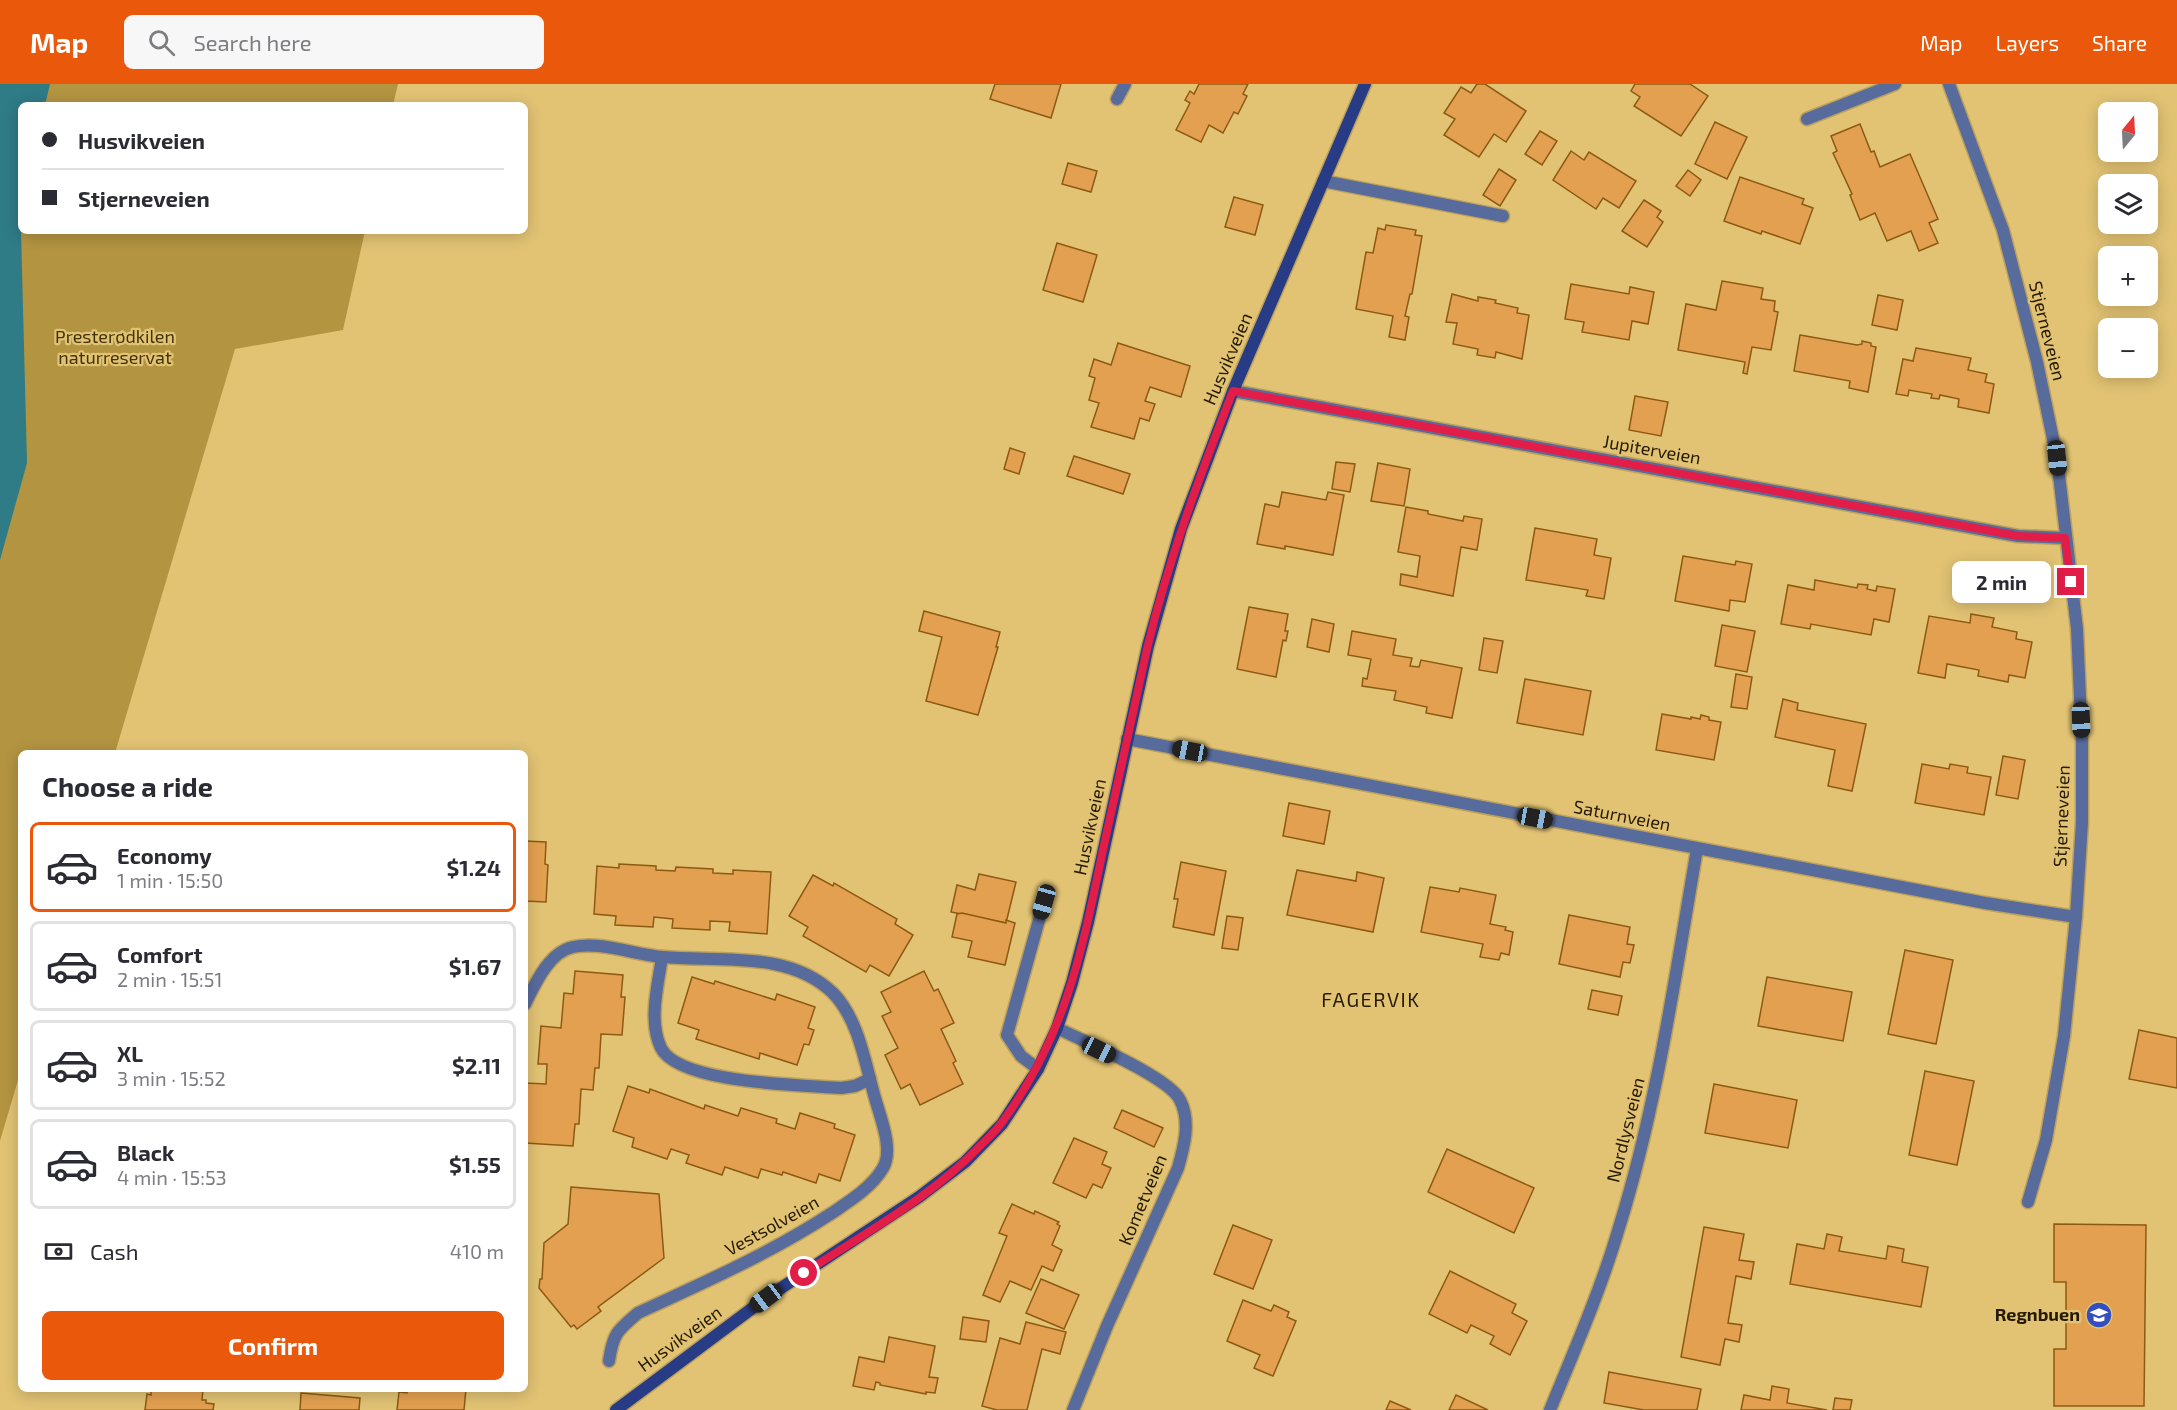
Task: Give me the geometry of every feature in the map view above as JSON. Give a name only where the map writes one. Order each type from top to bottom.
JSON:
[{"type":"main road","name":"Husvikveien","points":[[616,1410],[766,1298],[919,1197],[965,1162],[1002,1124],[1038,1069],[1057,1028],[1072,983],[1088,922],[1148,646],[1181,529],[1233,391],[1365,84]]},
{"type":"street","points":[[1117,99],[1125,84]]},
{"type":"street","points":[[1807,119],[1895,84]]},
{"type":"street","name":"Stjerneveien","points":[[1949,84],[2003,230],[2037,362],[2057,458],[2077,629],[2082,742],[2082,822],[2076,917],[2064,1036],[2046,1140],[2028,1202]]},
{"type":"street","points":[[1323,180],[1503,216]]},
{"type":"street","name":"Jupiterveien","points":[[1233,391],[2018,536],[2065,538]]},
{"type":"street","name":"Saturnveien","points":[[1127,739],[1697,849],[1985,903],[2076,917]]},
{"type":"street","name":"Nordlysveien","points":[[1550,1410],[1618,1233],[1632,1185],[1658,1076],[1697,849]]},
{"type":"street","points":[[1038,1069],[1021,1056],[1006,1035],[1044,902]]},
{"type":"street","name":"Vestsolveien","points":[[528,999],[554,957],[572,947],[597,947],[662,957],[763,962],[792,969],[809,976],[832,992],[844,1006],[855,1028],[886,1137],[884,1168],[852,1200],[764,1254],[638,1312],[622,1327],[612,1341],[609,1361]]},
{"type":"street","points":[[662,957],[655,1030],[661,1049],[669,1058],[695,1070],[731,1079],[841,1088],[870,1080]]},
{"type":"street","name":"Kometveien","points":[[1057,1028],[1163,1081],[1179,1098],[1184,1108],[1186,1142],[1179,1168],[1107,1326],[1073,1410]]},
{"type":"green space","name":"Presterødkilen naturreservat","points":[[0,84],[398,84],[394,102],[18,102],[18,234],[364,234],[343,330],[235,349],[116,750],[18,750],[18,1080],[0,1141]]},
{"type":"water","points":[[0,84],[50,84],[46,102],[18,102],[18,234],[21,234],[27,463],[0,560]]},
{"type":"building","points":[[995,84],[1061,84],[1051,118],[990,99]]},
{"type":"building","points":[[1199,84],[1248,84],[1243,94],[1247,96],[1238,114],[1234,112],[1223,133],[1209,125],[1201,142],[1176,130],[1190,103],[1185,100],[1190,91],[1194,94]]},
{"type":"building","points":[[1477,84],[1485,84],[1526,111],[1506,142],[1494,134],[1479,157],[1444,135],[1455,119],[1444,113],[1461,87],[1471,93]]},
{"type":"building","points":[[1635,84],[1690,84],[1708,96],[1681,136],[1634,106],[1640,97],[1631,91]]},
{"type":"building","points":[[1715,122],[1747,137],[1727,179],[1695,164]]},
{"type":"building","points":[[1860,124],[1871,152],[1874,151],[1880,167],[1910,154],[1938,219],[1929,223],[1938,243],[1919,251],[1911,231],[1887,241],[1875,213],[1860,220],[1850,195],[1852,194],[1833,153],[1837,151],[1831,136]]},
{"type":"building","points":[[1540,131],[1557,141],[1542,165],[1525,154]]},
{"type":"building","points":[[1571,151],[1584,160],[1589,152],[1636,181],[1619,208],[1603,198],[1596,209],[1553,180]]},
{"type":"building","points":[[1068,163],[1097,171],[1091,192],[1062,184]]},
{"type":"building","points":[[1499,169],[1516,180],[1500,206],[1483,195]]},
{"type":"building","points":[[1688,170],[1701,180],[1690,196],[1676,186]]},
{"type":"building","points":[[1740,177],[1804,199],[1802,204],[1813,208],[1800,244],[1724,221]]},
{"type":"building","points":[[1234,197],[1263,205],[1255,235],[1225,227]]},
{"type":"building","points":[[1644,200],[1661,211],[1657,217],[1663,222],[1647,247],[1622,231]]},
{"type":"building","points":[[1386,225],[1416,230],[1415,235],[1422,236],[1412,294],[1410,294],[1405,316],[1409,317],[1405,340],[1389,337],[1393,316],[1356,309],[1366,252],[1373,253],[1378,228],[1385,230]]},
{"type":"building","points":[[1057,243],[1097,255],[1083,302],[1043,290]]},
{"type":"building","points":[[1722,281],[1763,288],[1761,299],[1775,301],[1774,311],[1778,312],[1771,350],[1752,347],[1747,374],[1743,373],[1745,362],[1678,350],[1686,304],[1716,310]]},
{"type":"building","points":[[1571,284],[1629,294],[1630,287],[1654,292],[1648,324],[1632,321],[1629,340],[1582,332],[1584,322],[1565,319]]},
{"type":"building","points":[[1452,294],[1478,301],[1478,297],[1496,300],[1495,303],[1518,308],[1517,313],[1529,315],[1522,359],[1496,352],[1495,358],[1477,355],[1478,349],[1453,344],[1457,323],[1446,322]]},
{"type":"building","points":[[1878,295],[1903,300],[1897,330],[1872,325]]},
{"type":"building","points":[[1800,335],[1857,345],[1862,344],[1862,341],[1876,347],[1868,392],[1849,388],[1850,381],[1794,371]]},
{"type":"building","points":[[1118,343],[1190,366],[1181,397],[1150,387],[1145,401],[1155,404],[1149,421],[1140,418],[1134,439],[1091,427],[1099,403],[1089,400],[1095,378],[1089,376],[1094,359],[1111,365]]},
{"type":"building","points":[[1916,348],[1971,358],[1968,370],[1987,374],[1985,382],[1994,384],[1989,413],[1958,407],[1959,399],[1940,395],[1939,399],[1931,398],[1932,394],[1909,390],[1908,396],[1896,394],[1903,359],[1913,361]]},
{"type":"building","points":[[1635,396],[1668,402],[1661,436],[1629,430]]},
{"type":"building","points":[[1010,448],[1025,453],[1019,474],[1004,469]]},
{"type":"building","points":[[1074,456],[1130,474],[1123,494],[1067,476]]},
{"type":"building","points":[[1336,462],[1355,464],[1350,492],[1332,489]]},
{"type":"building","points":[[1378,463],[1410,469],[1404,506],[1371,501]]},
{"type":"building","points":[[1282,492],[1326,500],[1328,492],[1344,495],[1333,555],[1285,546],[1285,549],[1257,544],[1265,504],[1279,507]]},
{"type":"building","points":[[1406,507],[1463,521],[1464,516],[1482,519],[1477,550],[1461,547],[1453,596],[1400,585],[1401,574],[1417,577],[1420,556],[1398,552]]},
{"type":"building","points":[[1535,528],[1597,539],[1594,555],[1611,558],[1604,599],[1586,596],[1588,590],[1526,580]]},
{"type":"building","points":[[1683,556],[1735,565],[1736,561],[1752,564],[1745,602],[1730,600],[1729,611],[1675,601]]},
{"type":"building","points":[[1815,580],[1857,588],[1858,584],[1868,585],[1867,589],[1876,591],[1877,586],[1895,589],[1889,622],[1874,619],[1871,635],[1811,624],[1810,629],[1781,624],[1788,585],[1814,590]]},
{"type":"building","points":[[1249,607],[1288,614],[1285,631],[1288,631],[1286,641],[1283,640],[1276,677],[1237,669]]},
{"type":"building","points":[[924,611],[1000,632],[996,647],[998,647],[978,715],[926,701],[942,637],[919,631]]},
{"type":"building","points":[[1971,614],[1994,618],[1992,627],[2017,632],[2016,639],[2032,642],[2025,678],[2009,675],[2008,682],[1978,676],[1979,670],[1947,664],[1945,678],[1918,673],[1929,616],[1970,623]]},
{"type":"building","points":[[1312,619],[1334,624],[1329,652],[1307,647]]},
{"type":"building","points":[[1722,625],[1755,631],[1747,672],[1715,666]]},
{"type":"building","points":[[1352,631],[1396,639],[1393,655],[1412,658],[1410,666],[1419,667],[1421,660],[1462,668],[1452,718],[1426,713],[1427,707],[1394,700],[1396,691],[1362,686],[1363,678],[1367,679],[1371,659],[1348,655]]},
{"type":"building","points":[[1484,638],[1503,641],[1497,673],[1479,670]]},
{"type":"building","points":[[1736,674],[1752,677],[1747,709],[1731,707]]},
{"type":"building","points":[[1525,679],[1591,691],[1583,735],[1517,723]]},
{"type":"building","points":[[1783,699],[1798,703],[1797,710],[1866,724],[1852,791],[1828,786],[1835,750],[1775,737]]},
{"type":"building","points":[[1662,714],[1691,719],[1691,717],[1700,719],[1701,715],[1709,717],[1709,720],[1721,722],[1714,760],[1656,750]]},
{"type":"building","points":[[2003,756],[2025,760],[2018,799],[1996,795]]},
{"type":"building","points":[[1922,764],[1949,769],[1950,764],[1968,767],[1967,773],[1991,777],[1984,815],[1915,803]]},
{"type":"building","points":[[1289,803],[1330,811],[1324,844],[1283,836]]},
{"type":"building","points":[[528,841],[546,842],[545,864],[548,865],[546,902],[528,901]]},
{"type":"building","points":[[1181,862],[1226,871],[1214,935],[1173,927],[1178,899],[1174,899]]},
{"type":"building","points":[[619,864],[656,866],[656,870],[675,871],[676,867],[713,869],[713,873],[733,874],[733,870],[771,872],[767,934],[729,931],[730,922],[710,921],[710,930],[672,928],[673,919],[654,917],[653,927],[615,925],[616,916],[594,914],[597,866],[619,868]]},
{"type":"building","points":[[1297,870],[1356,881],[1357,872],[1384,878],[1373,932],[1287,915]]},
{"type":"building","points":[[979,874],[1016,882],[1006,923],[951,912],[957,885],[975,890]]},
{"type":"building","points":[[813,875],[833,886],[834,883],[897,919],[895,924],[913,935],[889,976],[870,965],[866,972],[803,936],[808,927],[789,916]]},
{"type":"building","points":[[1430,887],[1459,892],[1460,888],[1496,895],[1490,924],[1506,927],[1505,930],[1513,932],[1509,955],[1501,953],[1499,960],[1480,957],[1483,944],[1421,932]]},
{"type":"building","points":[[957,914],[1015,923],[1005,965],[968,957],[972,941],[952,937]]},
{"type":"building","points":[[1569,915],[1630,927],[1627,944],[1634,945],[1630,963],[1623,962],[1620,977],[1559,964]]},
{"type":"building","points":[[1227,916],[1243,918],[1238,950],[1222,948]]},
{"type":"building","points":[[1905,950],[1953,960],[1936,1044],[1888,1034]]},
{"type":"building","points":[[575,971],[623,975],[621,997],[625,997],[622,1035],[601,1034],[599,1068],[595,1068],[593,1090],[581,1089],[579,1124],[575,1124],[573,1146],[528,1143],[528,1083],[546,1084],[547,1064],[538,1064],[541,1026],[561,1028],[564,993],[573,994]]},
{"type":"building","points":[[924,971],[934,991],[938,989],[954,1023],[941,1029],[956,1061],[953,1063],[963,1084],[920,1105],[910,1084],[901,1089],[885,1055],[898,1048],[882,1016],[891,1012],[881,992]]},
{"type":"building","points":[[692,977],[714,984],[715,981],[775,1000],[777,994],[815,1007],[808,1028],[814,1030],[809,1045],[804,1044],[797,1065],[760,1053],[759,1059],[696,1039],[699,1030],[678,1023]]},
{"type":"building","points":[[1767,977],[1852,992],[1843,1041],[1758,1026]]},
{"type":"building","points":[[1592,990],[1622,996],[1618,1015],[1588,1009]]},
{"type":"building","points":[[2139,1030],[2177,1038],[2177,1088],[2129,1079]]},
{"type":"building","points":[[1925,1071],[1974,1081],[1957,1165],[1909,1155]]},
{"type":"building","points":[[1714,1084],[1797,1100],[1788,1148],[1705,1133]]},
{"type":"building","points":[[628,1086],[649,1093],[650,1089],[704,1109],[705,1105],[738,1116],[741,1108],[777,1119],[776,1123],[795,1129],[800,1113],[835,1124],[834,1128],[855,1135],[840,1181],[819,1174],[816,1183],[783,1172],[782,1175],[761,1169],[758,1178],[725,1167],[722,1175],[686,1163],[689,1155],[671,1149],[667,1159],[632,1147],[634,1138],[613,1131]]},
{"type":"building","points":[[1122,1110],[1163,1128],[1154,1147],[1114,1128]]},
{"type":"building","points":[[1074,1138],[1107,1152],[1102,1164],[1111,1168],[1102,1188],[1093,1184],[1086,1198],[1053,1183]]},
{"type":"building","points":[[1447,1149],[1534,1188],[1514,1233],[1428,1192]]},
{"type":"building","points":[[571,1187],[659,1194],[664,1258],[598,1307],[601,1311],[577,1329],[574,1325],[571,1327],[539,1288],[540,1279],[542,1279],[544,1243],[568,1224]]},
{"type":"building","points":[[1012,1204],[1059,1222],[1057,1224],[1060,1226],[1052,1245],[1062,1250],[1053,1271],[1042,1266],[1031,1290],[1010,1281],[1000,1302],[983,1295],[1007,1236],[999,1233]]},
{"type":"building","points":[[2054,1224],[2146,1225],[2144,1406],[2054,1406],[2054,1349],[2066,1349],[2066,1282],[2054,1282]]},
{"type":"building","points":[[1233,1225],[1272,1240],[1253,1289],[1214,1274]]},
{"type":"building","points":[[1704,1227],[1744,1234],[1739,1260],[1754,1262],[1751,1279],[1736,1276],[1728,1323],[1742,1325],[1739,1342],[1725,1339],[1720,1365],[1681,1357]]},
{"type":"building","points":[[1827,1234],[1842,1237],[1839,1251],[1886,1259],[1888,1246],[1904,1249],[1902,1262],[1928,1267],[1921,1307],[1790,1284],[1797,1244],[1824,1249]]},
{"type":"building","points":[[1450,1271],[1516,1304],[1512,1313],[1527,1321],[1510,1355],[1490,1344],[1494,1336],[1471,1325],[1467,1333],[1429,1314]]},
{"type":"building","points":[[1041,1279],[1079,1295],[1064,1329],[1026,1313]]},
{"type":"building","points":[[1243,1300],[1271,1311],[1274,1305],[1289,1312],[1287,1317],[1296,1321],[1273,1376],[1254,1368],[1260,1355],[1227,1341]]},
{"type":"building","points":[[963,1317],[989,1321],[986,1342],[960,1339]]},
{"type":"building","points":[[1026,1322],[1066,1332],[1060,1354],[1042,1349],[1027,1410],[997,1410],[982,1406],[1000,1338],[1020,1344]]},
{"type":"building","points":[[889,1337],[935,1346],[929,1377],[938,1378],[935,1393],[926,1392],[926,1394],[880,1385],[876,1382],[874,1390],[853,1386],[859,1357],[884,1362]]},
{"type":"building","points":[[1609,1372],[1701,1389],[1697,1410],[1644,1410],[1604,1403]]},
{"type":"building","points":[[1772,1386],[1789,1389],[1787,1403],[1827,1410],[1741,1410],[1744,1395],[1770,1400]]},
{"type":"building","points":[[151,1392],[203,1392],[202,1400],[214,1404],[213,1410],[145,1410],[147,1394],[151,1395]]},
{"type":"building","points":[[399,1392],[466,1392],[464,1410],[397,1410]]},
{"type":"building","points":[[301,1393],[360,1398],[359,1410],[300,1410]]},
{"type":"building","points":[[1456,1395],[1488,1410],[1449,1410]]},
{"type":"building","points":[[1835,1398],[1852,1400],[1850,1410],[1833,1410]]},
{"type":"building","points":[[1390,1401],[1411,1410],[1386,1410]]},
{"type":"place","name":"Regnbuen","points":[[2099,1315]]},
{"type":"district","name":"FAGERVIK","points":[[1371,1000]]},
{"type":"route","points":[[804,1273],[919,1197],[965,1162],[1002,1124],[1038,1069],[1057,1028],[1072,983],[1088,922],[1148,646],[1181,529],[1233,391],[2018,536],[2065,538],[2071,582]]}]
